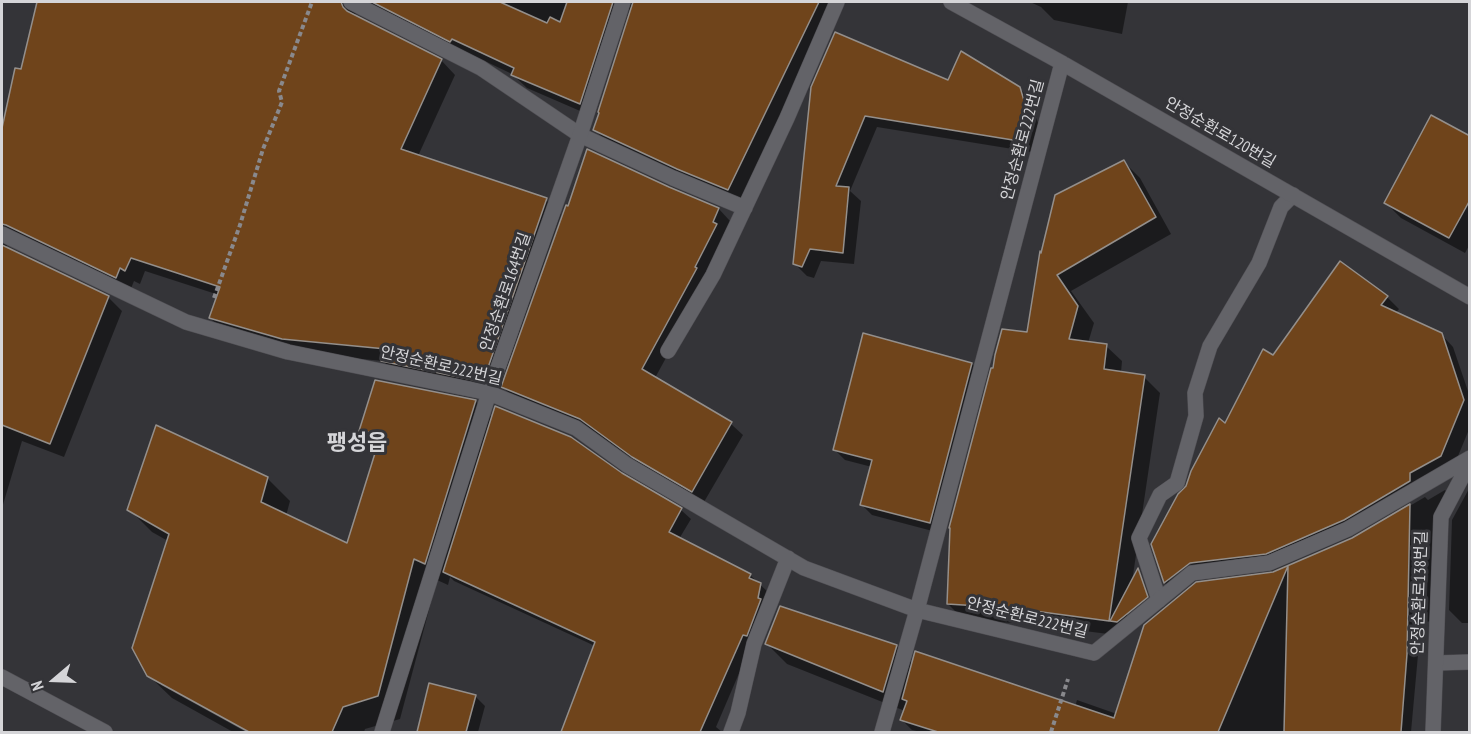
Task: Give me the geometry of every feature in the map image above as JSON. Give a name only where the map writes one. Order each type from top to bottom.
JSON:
[{"type":"street","points":[[351,2],[481,68],[580,135],[745,208]]},
{"type":"street","name":"안정순환로164번길","points":[[382,732],[489,393],[580,135],[623,2]]},
{"type":"street","points":[[668,351],[713,275],[787,118],[837,2]]},
{"type":"street","name":"안정순환로120번길","points":[[951,2],[1062,63],[1470,297]]},
{"type":"street","name":"안정순환로222번길","points":[[917,610],[1062,63]]},
{"type":"street","points":[[1160,600],[1139,538],[1160,495],[1177,483],[1196,416],[1195,393],[1210,346],[1259,263],[1281,207],[1293,195]]},
{"type":"street","name":"안정순환로222번길","points":[[2,234],[186,322],[288,352],[489,393],[576,428],[627,465],[804,568],[917,610],[1094,653],[1192,573],[1269,563],[1347,529],[1470,460]]},
{"type":"street","name":"안정순환로138번길","points":[[1433,732],[1441,517],[1470,460]]},
{"type":"street","points":[[730,732],[738,713],[753,644],[788,558]]},
{"type":"street","points":[[882,732],[917,610]]},
{"type":"street","points":[[1436,663],[1470,662]]},
{"type":"street","points":[[2,677],[105,732]]},
{"type":"path","points":[[204,327],[263,149],[282,102],[279,91],[312,2]]},
{"type":"path","points":[[1051,732],[1066,683],[1083,651]]},
{"type":"building","points":[[37,2],[341,2],[347,11],[442,59],[401,149],[547,198],[483,382],[381,361],[386,349],[282,339],[209,318],[220,287],[131,258],[125,271],[120,268],[116,278],[2,224],[2,128],[15,68],[21,69]]},
{"type":"building","points":[[372,2],[500,2],[547,23],[550,17],[560,22],[567,2],[613,2],[580,104],[511,75],[514,68],[452,39],[450,42]]},
{"type":"building","points":[[633,2],[819,2],[728,190],[593,130]]},
{"type":"building","points":[[835,32],[948,80],[961,51],[1020,87],[1028,114],[1019,141],[865,116],[836,186],[849,187],[843,253],[810,249],[802,267],[793,264],[811,87]]},
{"type":"building","points":[[1431,115],[1470,136],[1470,200],[1449,238],[1384,203]]},
{"type":"building","points":[[587,149],[719,208],[713,222],[717,224],[695,267],[697,268],[642,369],[732,422],[692,492],[632,457],[580,419],[501,387]]},
{"type":"building","points":[[1124,160],[1156,217],[1057,275],[1078,306],[1069,339],[1107,344],[1104,369],[1145,375],[1109,621],[1012,608],[947,604],[949,528],[991,368],[993,368],[1002,329],[1027,332],[1040,251],[1041,253],[1055,195]]},
{"type":"building","points":[[2,245],[109,296],[50,444],[2,425]]},
{"type":"building","points":[[1340,261],[1388,296],[1381,305],[1442,333],[1464,400],[1441,456],[1410,473],[1410,481],[1344,520],[1266,554],[1190,563],[1164,583],[1151,544],[1178,494],[1186,486],[1191,471],[1219,418],[1225,423],[1263,349],[1273,355]]},
{"type":"building","points":[[863,333],[972,363],[930,523],[860,505],[872,460],[833,450]]},
{"type":"building","points":[[375,380],[476,400],[425,564],[414,559],[378,696],[343,707],[332,732],[249,732],[147,676],[132,648],[169,534],[127,510],[156,425],[268,477],[261,502],[347,543],[381,434],[359,431]]},
{"type":"building","points":[[495,406],[571,437],[622,473],[682,508],[669,532],[751,574],[749,578],[761,583],[758,598],[761,599],[747,636],[743,635],[700,732],[561,732],[595,642],[443,572]]},
{"type":"building","points":[[1410,504],[1407,654],[1401,732],[1284,732],[1288,566],[1218,732],[938,732],[900,720],[907,701],[902,699],[915,651],[1114,718],[1144,625],[1196,582],[1273,572],[1352,538]]},
{"type":"building","points":[[1138,568],[1148,597],[1117,622],[1110,621]]},
{"type":"building","points":[[780,606],[897,645],[883,692],[765,644]]},
{"type":"building","points":[[429,683],[476,695],[466,732],[417,732]]},
{"type":"district","name":"팽성읍","points":[[357,444]]}]
